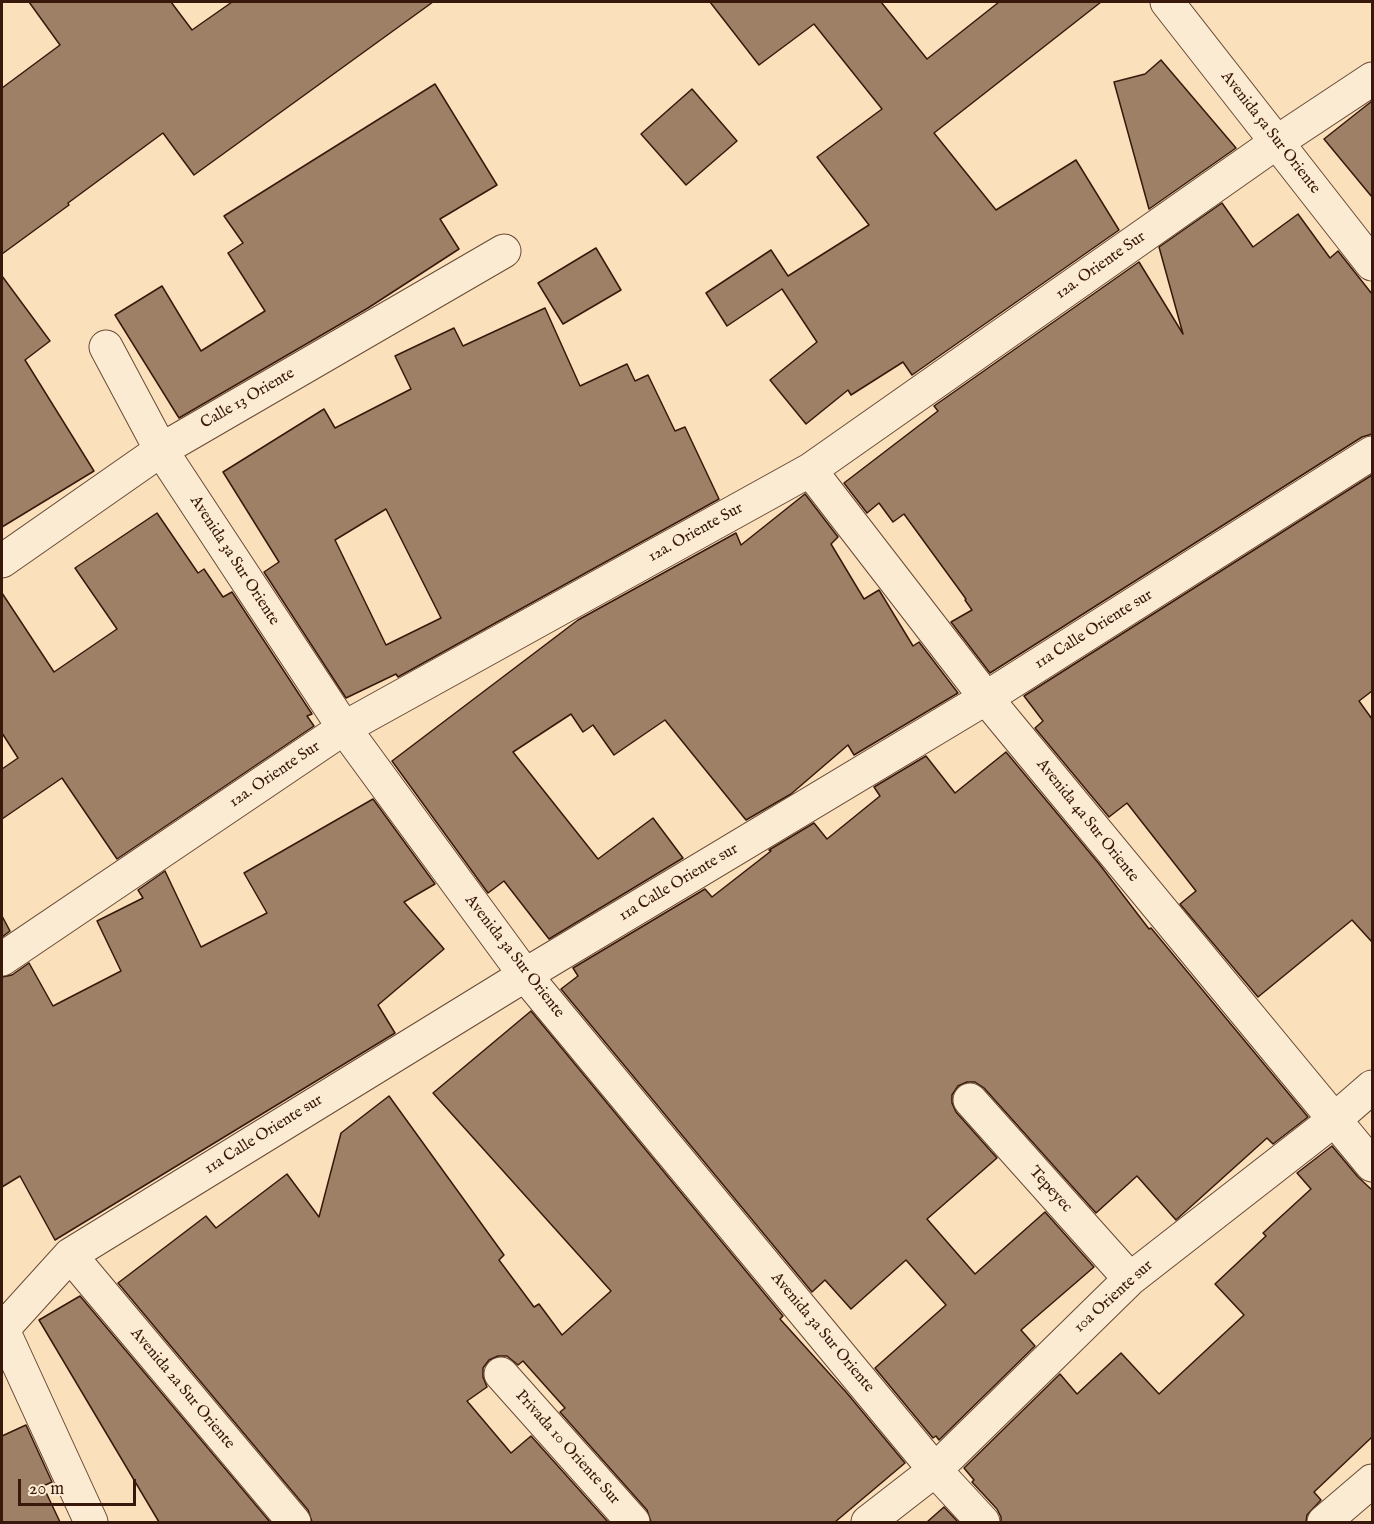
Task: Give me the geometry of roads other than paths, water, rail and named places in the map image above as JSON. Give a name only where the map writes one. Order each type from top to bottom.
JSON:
[{"type":"street","name":"Avenida 5a Sur Oriente","points":[[1167,2],[1372,264]]},
{"type":"street","name":"12a. Oriente Sur","points":[[2,959],[344,728],[810,470],[1277,142],[1372,78]]},
{"type":"street","name":"Calle 13 Oriente","points":[[2,561],[161,450],[504,251]]},
{"type":"street","name":"Avenida 3a Sur Oriente","points":[[106,347],[161,450],[344,728],[525,975],[934,1470],[982,1522]]},
{"type":"street","name":"11a Calle Oriente sur","points":[[2,1329],[70,1255],[525,975],[986,698],[1372,453]]},
{"type":"street","name":"Avenida 4a Sur Oriente","points":[[810,470],[986,698],[1372,1165]]},
{"type":"street","name":"10a Oriente sur","points":[[868,1522],[934,1470],[1130,1279],[1334,1120],[1372,1087]]},
{"type":"street","name":"Tepeyec","points":[[970,1100],[1130,1279]]},
{"type":"street","name":"Avenida 2a Sur Oriente","points":[[70,1255],[294,1522]]},
{"type":"street","points":[[2,1329],[91,1522]]},
{"type":"street","name":"Privada 10 Oriente Sur","points":[[501,1374],[633,1522]]},
{"type":"street","points":[[1324,1522],[1372,1481]]}]
